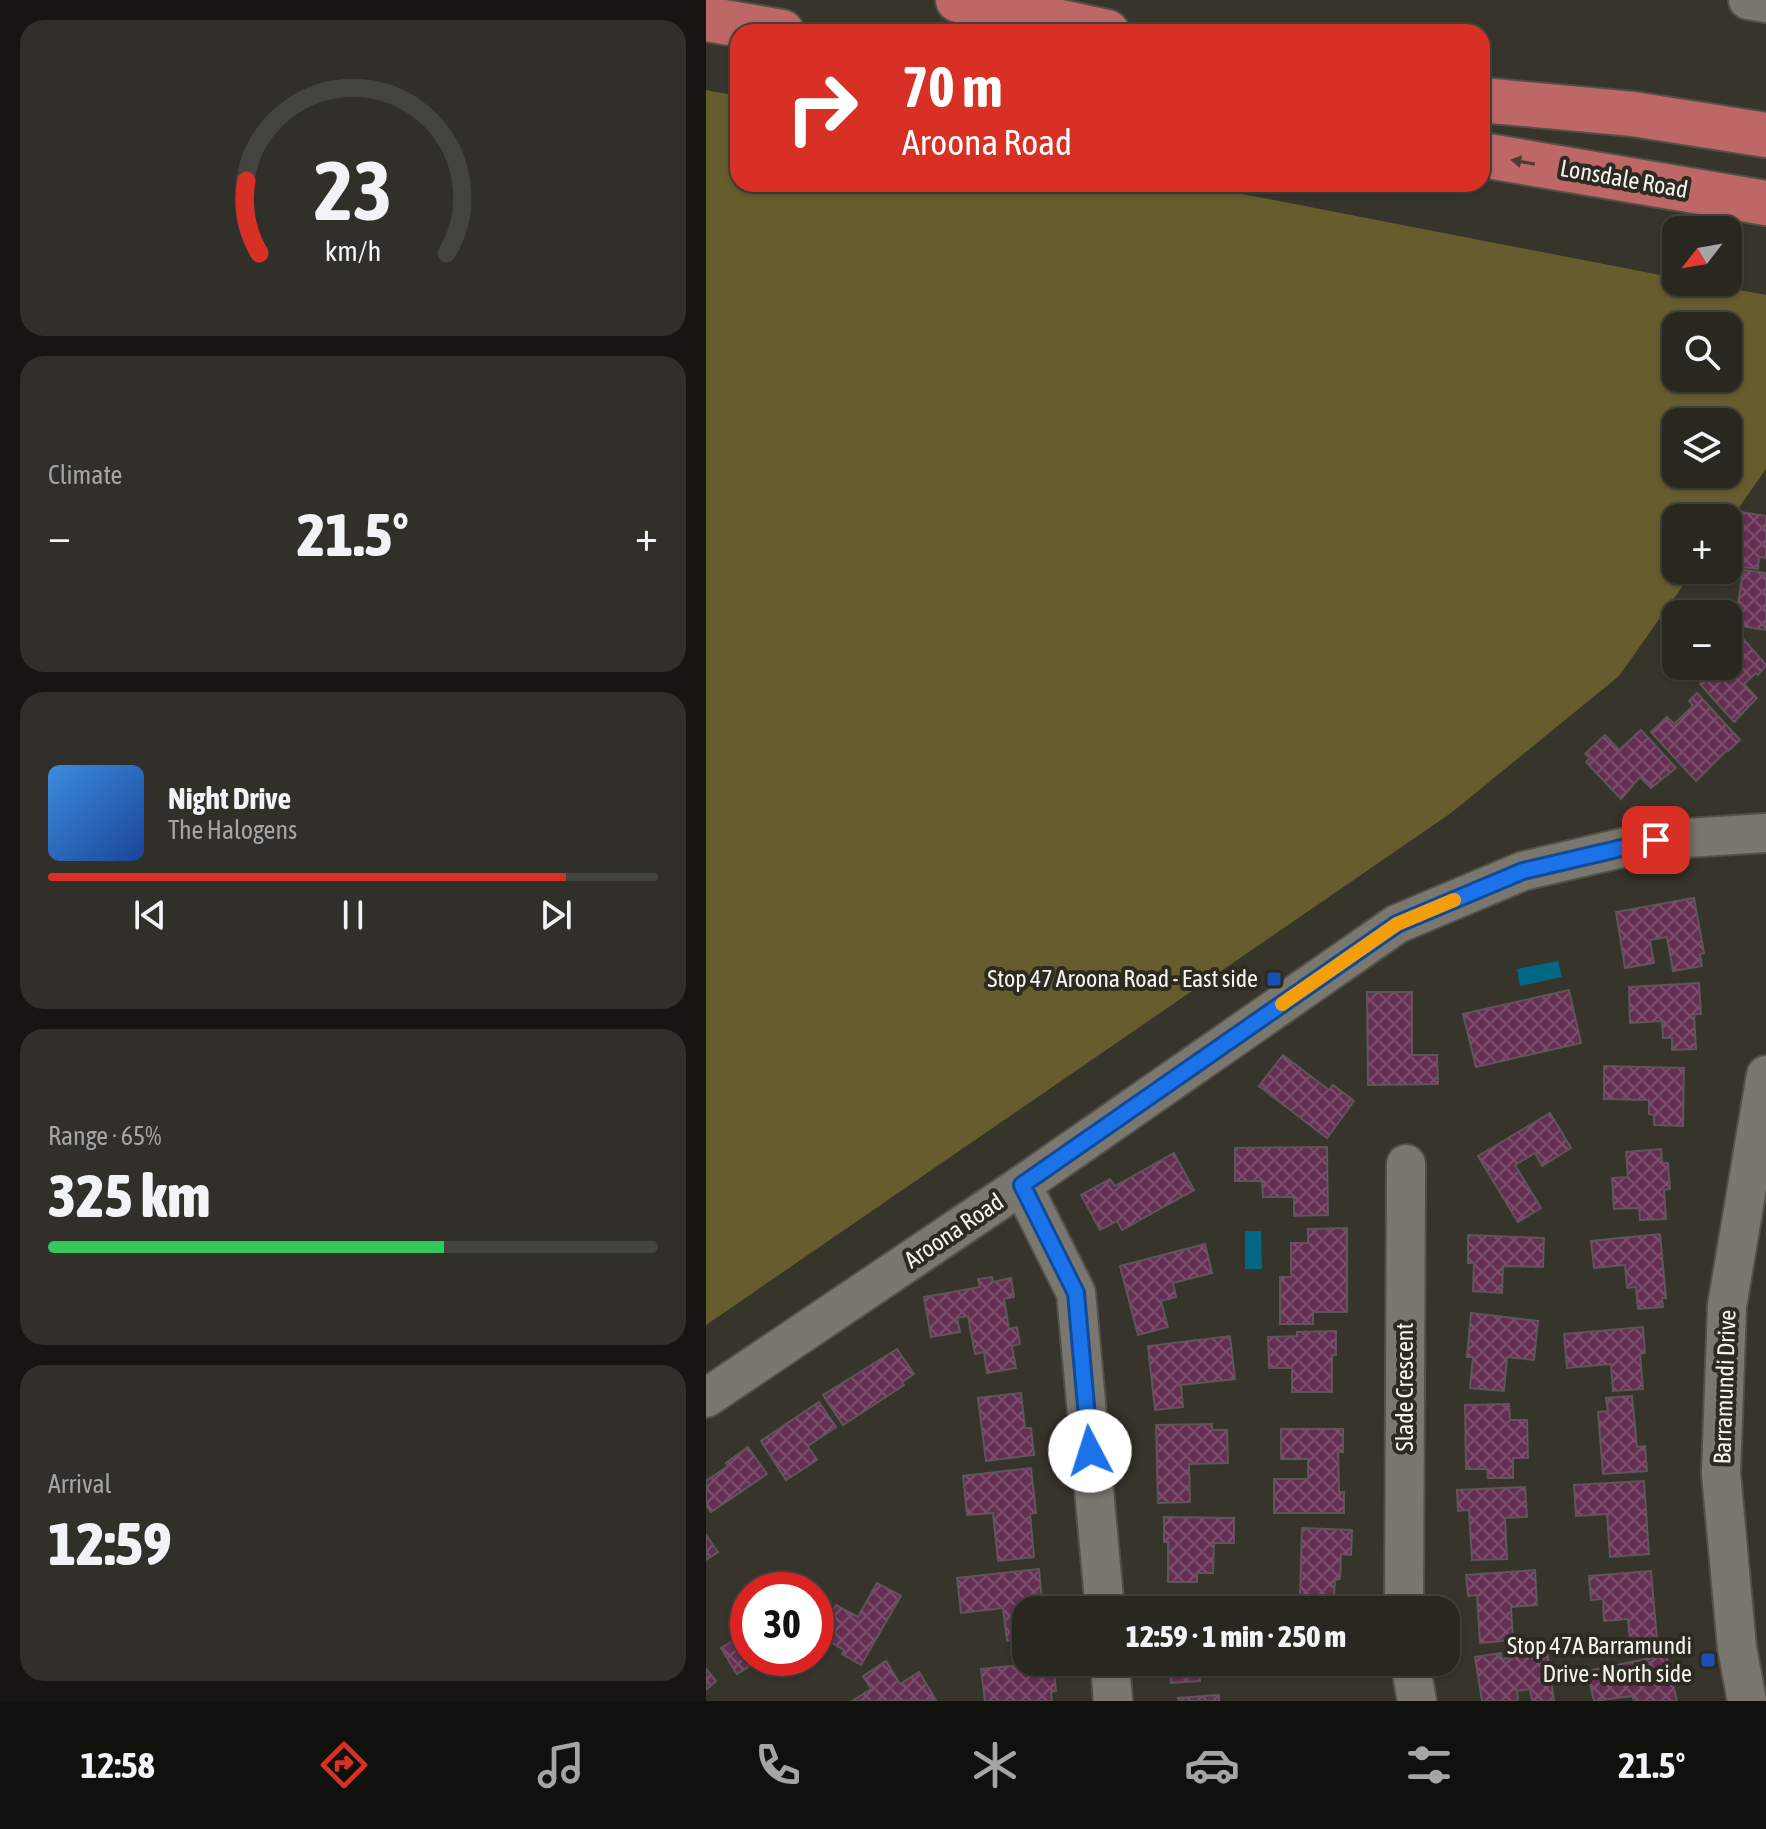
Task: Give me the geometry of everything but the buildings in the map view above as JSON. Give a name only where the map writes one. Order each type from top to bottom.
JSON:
[{"type":"main road","points":[[958,0],[1070,24]]},
{"type":"main road","points":[[706,19],[735,24]]},
{"type":"main road","points":[[1490,101],[1633,114],[1766,135]]},
{"type":"main road","points":[[1633,114],[1766,154]]},
{"type":"main road","name":"Lonsdale Road","points":[[1490,156],[1766,203]]},
{"type":"main road","points":[[1632,180],[1706,214],[1766,231]]},
{"type":"street","points":[[1748,0],[1766,3]]},
{"type":"street","name":"Aroona Road","points":[[706,1398],[1022,1185],[1397,924],[1523,871],[1656,840],[1766,833]]},
{"type":"street","name":"Barramundi Drive","points":[[1747,1701],[1737,1648],[1721,1473],[1727,1306],[1757,1194],[1766,1075]]},
{"type":"street","name":"Slade Crescent","points":[[1404,1596],[1406,1164]]},
{"type":"street","points":[[1022,1185],[1076,1293],[1104,1596]]},
{"type":"street","points":[[1111,1676],[1113,1701]]},
{"type":"street","points":[[1413,1676],[1417,1701]]},
{"type":"shaded area","points":[[706,90],[730,94],[730,192],[1232,192],[1662,275],[1662,296],[1742,296],[1742,290],[1766,295],[1766,469],[1741,504],[1662,504],[1662,584],[1684,584],[1673,600],[1662,600],[1662,615],[1619,676],[1451,813],[706,1325]]},
{"type":"water","points":[[1558,961],[1562,977],[1520,986],[1517,969]]},
{"type":"water","points":[[1245,1231],[1261,1231],[1262,1269],[1245,1269]]},
{"type":"slow traffic","points":[[1282,1004],[1397,924],[1454,900]]},
{"type":"place","name":"Stop 47 Aroona Road - East side","points":[[1274,979]]},
{"type":"place","name":"Stop 47A Barramundi Drive - North side","points":[[1708,1660]]},
{"type":"route","points":[[1090,1451],[1076,1293],[1022,1185],[1397,924],[1523,871],[1656,840]]}]
